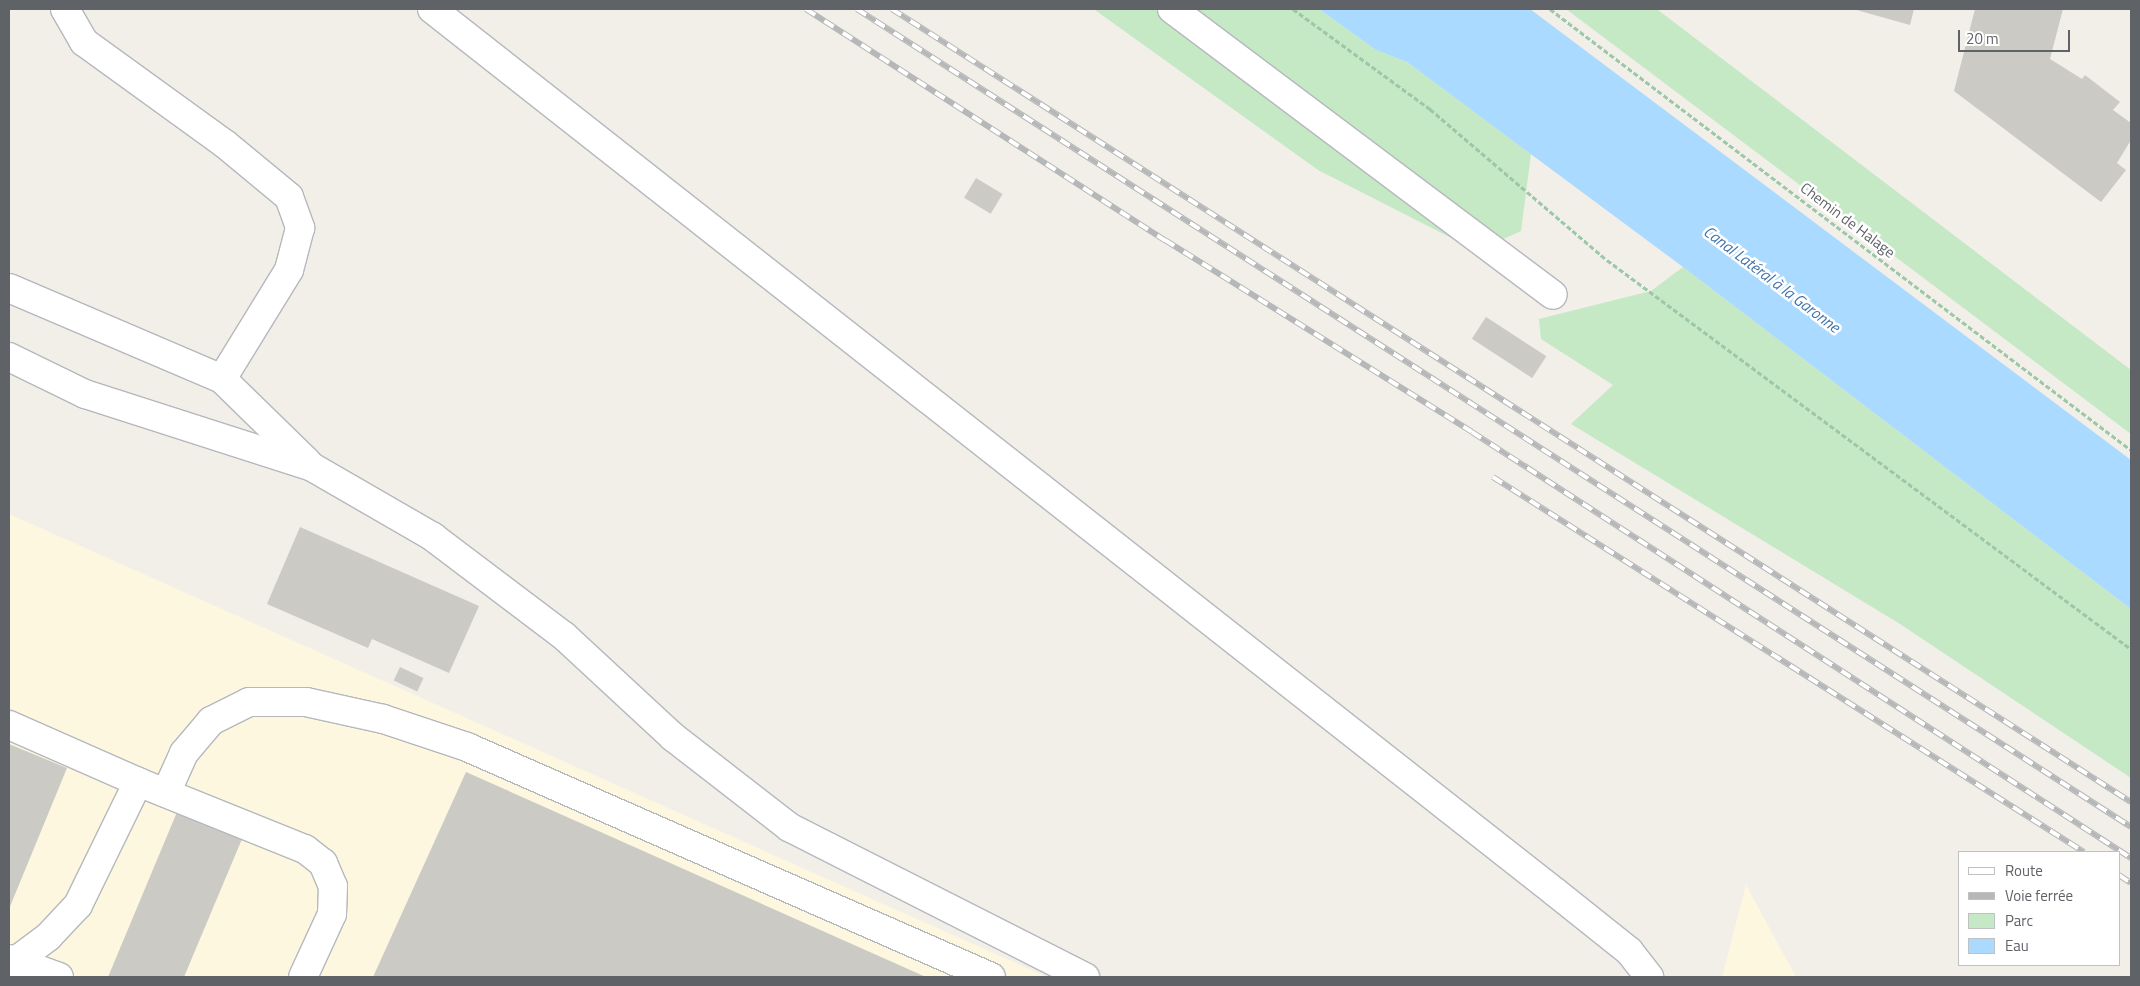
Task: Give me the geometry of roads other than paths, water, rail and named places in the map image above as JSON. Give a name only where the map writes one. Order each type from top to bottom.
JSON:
[{"type":"lane","points":[[65,9],[84,42],[225,144],[289,197],[300,228],[289,270],[222,379]]},
{"type":"lane","points":[[432,9],[1629,951],[1648,977]]},
{"type":"lane","points":[[1172,9],[1553,295]]},
{"type":"lane","points":[[9,288],[222,379],[312,467]]},
{"type":"lane","points":[[9,357],[85,394],[312,467],[433,537],[564,636],[673,736],[790,827],[1085,977]]},
{"type":"lane","points":[[166,793],[184,753],[211,721],[249,702],[316,704],[383,719],[467,747],[991,977]]},
{"type":"lane","points":[[9,725],[138,782],[305,849],[323,863],[333,886],[332,914],[303,977]]},
{"type":"lane","points":[[11,962],[48,937],[78,905],[138,782]]},
{"type":"lane","points":[[11,962],[59,977]]},
{"type":"water","name":"Canal Latéral à la Garonne","points":[[1319,9],[1530,9],[2131,460],[2131,609],[1683,267],[1407,62],[1376,50]]},
{"type":"railway","points":[[806,9],[1165,240],[1472,432],[2131,858]]},
{"type":"railway","points":[[857,9],[2131,827]]},
{"type":"railway","points":[[892,9],[2131,802]]},
{"type":"railway","points":[[1493,477],[2082,851]]},
{"type":"railway","points":[[2120,876],[2131,883]]}]
